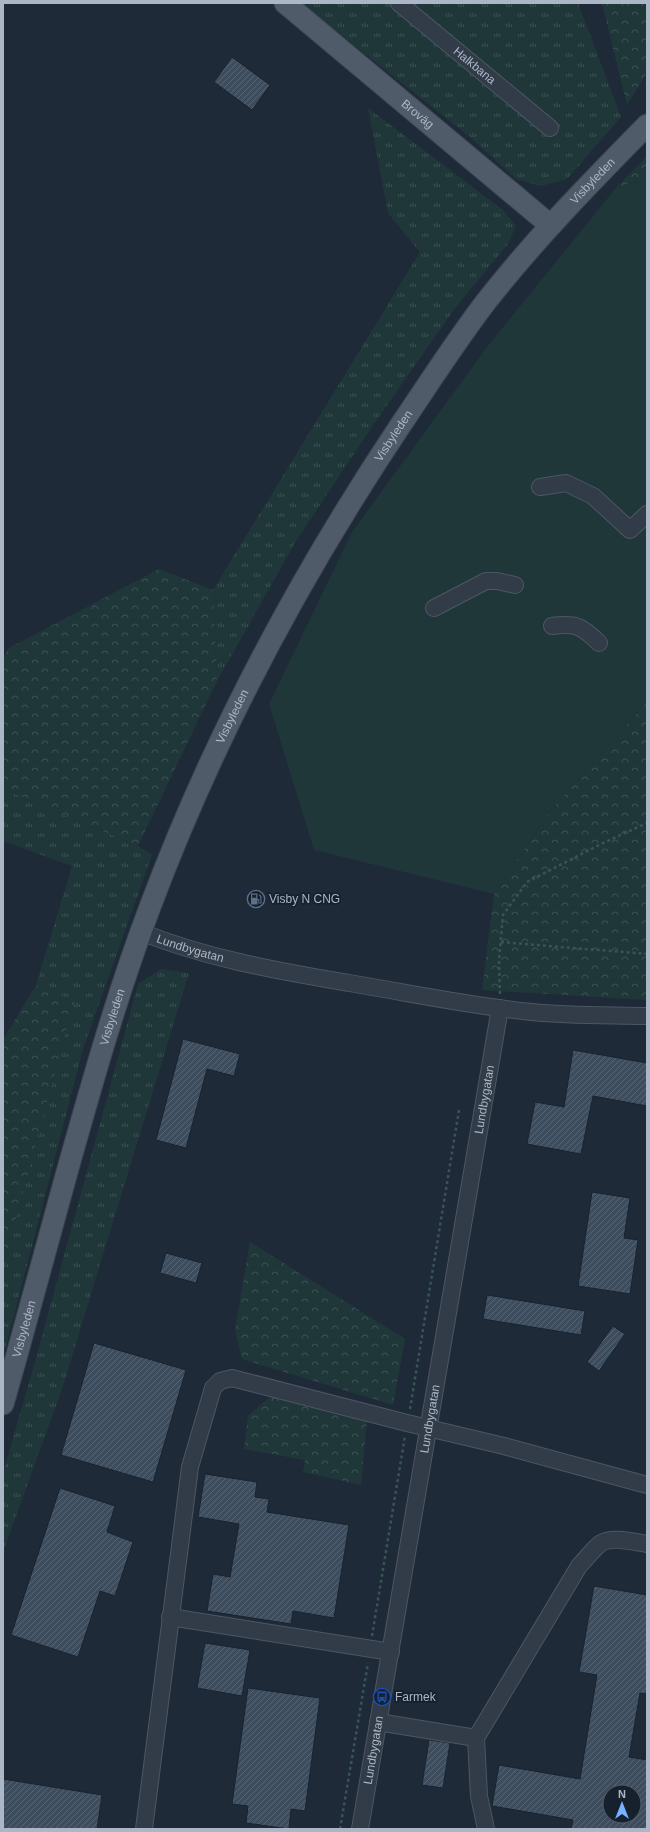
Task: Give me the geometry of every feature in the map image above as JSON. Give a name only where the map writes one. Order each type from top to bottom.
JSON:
[{"type":"main road","name":"Broväg","points":[[285,3],[550,225]]},
{"type":"main road","name":"Visbyleden","points":[[3,1404],[82,1119],[106,1038],[141,932],[172,851],[230,721],[274,633],[319,553],[358,491],[433,377],[485,304],[550,225],[647,125]]},
{"type":"street","name":"Halkbana","points":[[399,3],[550,128]]},
{"type":"street","points":[[540,487],[566,483],[593,496],[630,530],[647,514]]},
{"type":"street","points":[[434,608],[486,581],[497,581],[515,585]]},
{"type":"street","points":[[552,626],[564,624],[576,625],[585,629],[599,643]]},
{"type":"street","name":"Lundbygatan","points":[[141,932],[160,940],[227,960],[320,978],[500,1008],[534,1012],[647,1016]]},
{"type":"street","name":"Lundbygatan","points":[[360,1829],[500,1008]]},
{"type":"street","points":[[144,1829],[190,1467],[213,1388],[220,1381],[232,1378],[407,1423],[504,1446],[647,1485]]},
{"type":"street","points":[[486,1829],[479,1796],[476,1738],[579,1566],[601,1544],[608,1540],[632,1541],[647,1544]]},
{"type":"street","points":[[170,1617],[391,1652]]},
{"type":"street","points":[[378,1722],[476,1738]]},
{"type":"path","points":[[500,1008],[503,915],[527,882],[601,844],[647,823]]},
{"type":"path","points":[[501,942],[647,954]]},
{"type":"path","points":[[340,1829],[460,1110]]},
{"type":"green space","points":[[301,3],[578,3],[621,117],[567,179],[541,186],[516,179],[470,137]]},
{"type":"green space","points":[[602,3],[647,3],[647,73],[627,105]]},
{"type":"green space","points":[[368,108],[503,210],[516,226],[508,244],[455,308],[373,425],[296,541],[217,681],[213,590],[420,252],[388,213]]},
{"type":"green space","points":[[647,156],[647,178],[615,189]]},
{"type":"green space","points":[[647,178],[647,702],[551,810],[494,894],[314,850],[269,704],[352,532],[487,347],[615,189]]},
{"type":"green space","points":[[159,569],[213,590],[217,681],[138,846],[3,789],[3,657],[9,648]]},
{"type":"green space","points":[[647,702],[647,1000],[482,990],[494,894],[551,810]]},
{"type":"green space","points":[[3,789],[138,846],[152,855],[83,1049],[3,1358],[3,1267],[73,1001],[36,985],[72,866],[3,841]]},
{"type":"green space","points":[[161,969],[189,973],[62,1389],[3,1552],[3,1473],[35,1362],[138,984]]},
{"type":"green space","points":[[36,985],[74,1001],[3,1267],[3,1040]]},
{"type":"green space","points":[[250,1242],[405,1339],[393,1405],[242,1359],[235,1330]]},
{"type":"green space","points":[[272,1395],[367,1419],[361,1485],[303,1472],[305,1460],[244,1449],[248,1416]]},
{"type":"building","points":[[232,57],[270,85],[252,110],[214,82]]},
{"type":"building","points":[[183,1039],[240,1054],[234,1076],[207,1069],[186,1148],[156,1140]]},
{"type":"building","points":[[573,1050],[647,1063],[647,1106],[593,1096],[581,1154],[527,1144],[535,1102],[564,1107]]},
{"type":"building","points":[[592,1192],[630,1198],[624,1238],[638,1240],[630,1294],[578,1286]]},
{"type":"building","points":[[166,1253],[202,1263],[196,1283],[160,1273]]},
{"type":"building","points":[[487,1295],[585,1311],[581,1335],[483,1319]]},
{"type":"building","points":[[613,1326],[625,1334],[599,1371],[587,1362]]},
{"type":"building","points":[[94,1343],[186,1370],[153,1482],[61,1455]]},
{"type":"building","points":[[205,1474],[257,1482],[255,1497],[269,1499],[267,1512],[349,1525],[334,1618],[293,1611],[291,1624],[207,1611],[213,1574],[230,1577],[239,1524],[198,1517]]},
{"type":"building","points":[[60,1488],[115,1506],[107,1532],[133,1542],[115,1596],[100,1591],[78,1657],[11,1635]]},
{"type":"building","points":[[594,1586],[647,1595],[647,1694],[640,1693],[629,1757],[647,1760],[647,1829],[571,1829],[573,1820],[492,1806],[499,1765],[580,1779],[597,1675],[579,1672]]},
{"type":"building","points":[[205,1643],[250,1650],[242,1696],[197,1688]]},
{"type":"building","points":[[248,1688],[320,1698],[305,1811],[291,1809],[289,1829],[246,1823],[248,1806],[232,1804]]},
{"type":"building","points":[[429,1740],[450,1743],[443,1788],[422,1785]]},
{"type":"building","points":[[3,1779],[102,1795],[97,1829],[3,1829]]},
{"type":"place","name":"Visby N CNG","points":[[256,899]]},
{"type":"place","name":"Farmek","points":[[382,1697]]}]
